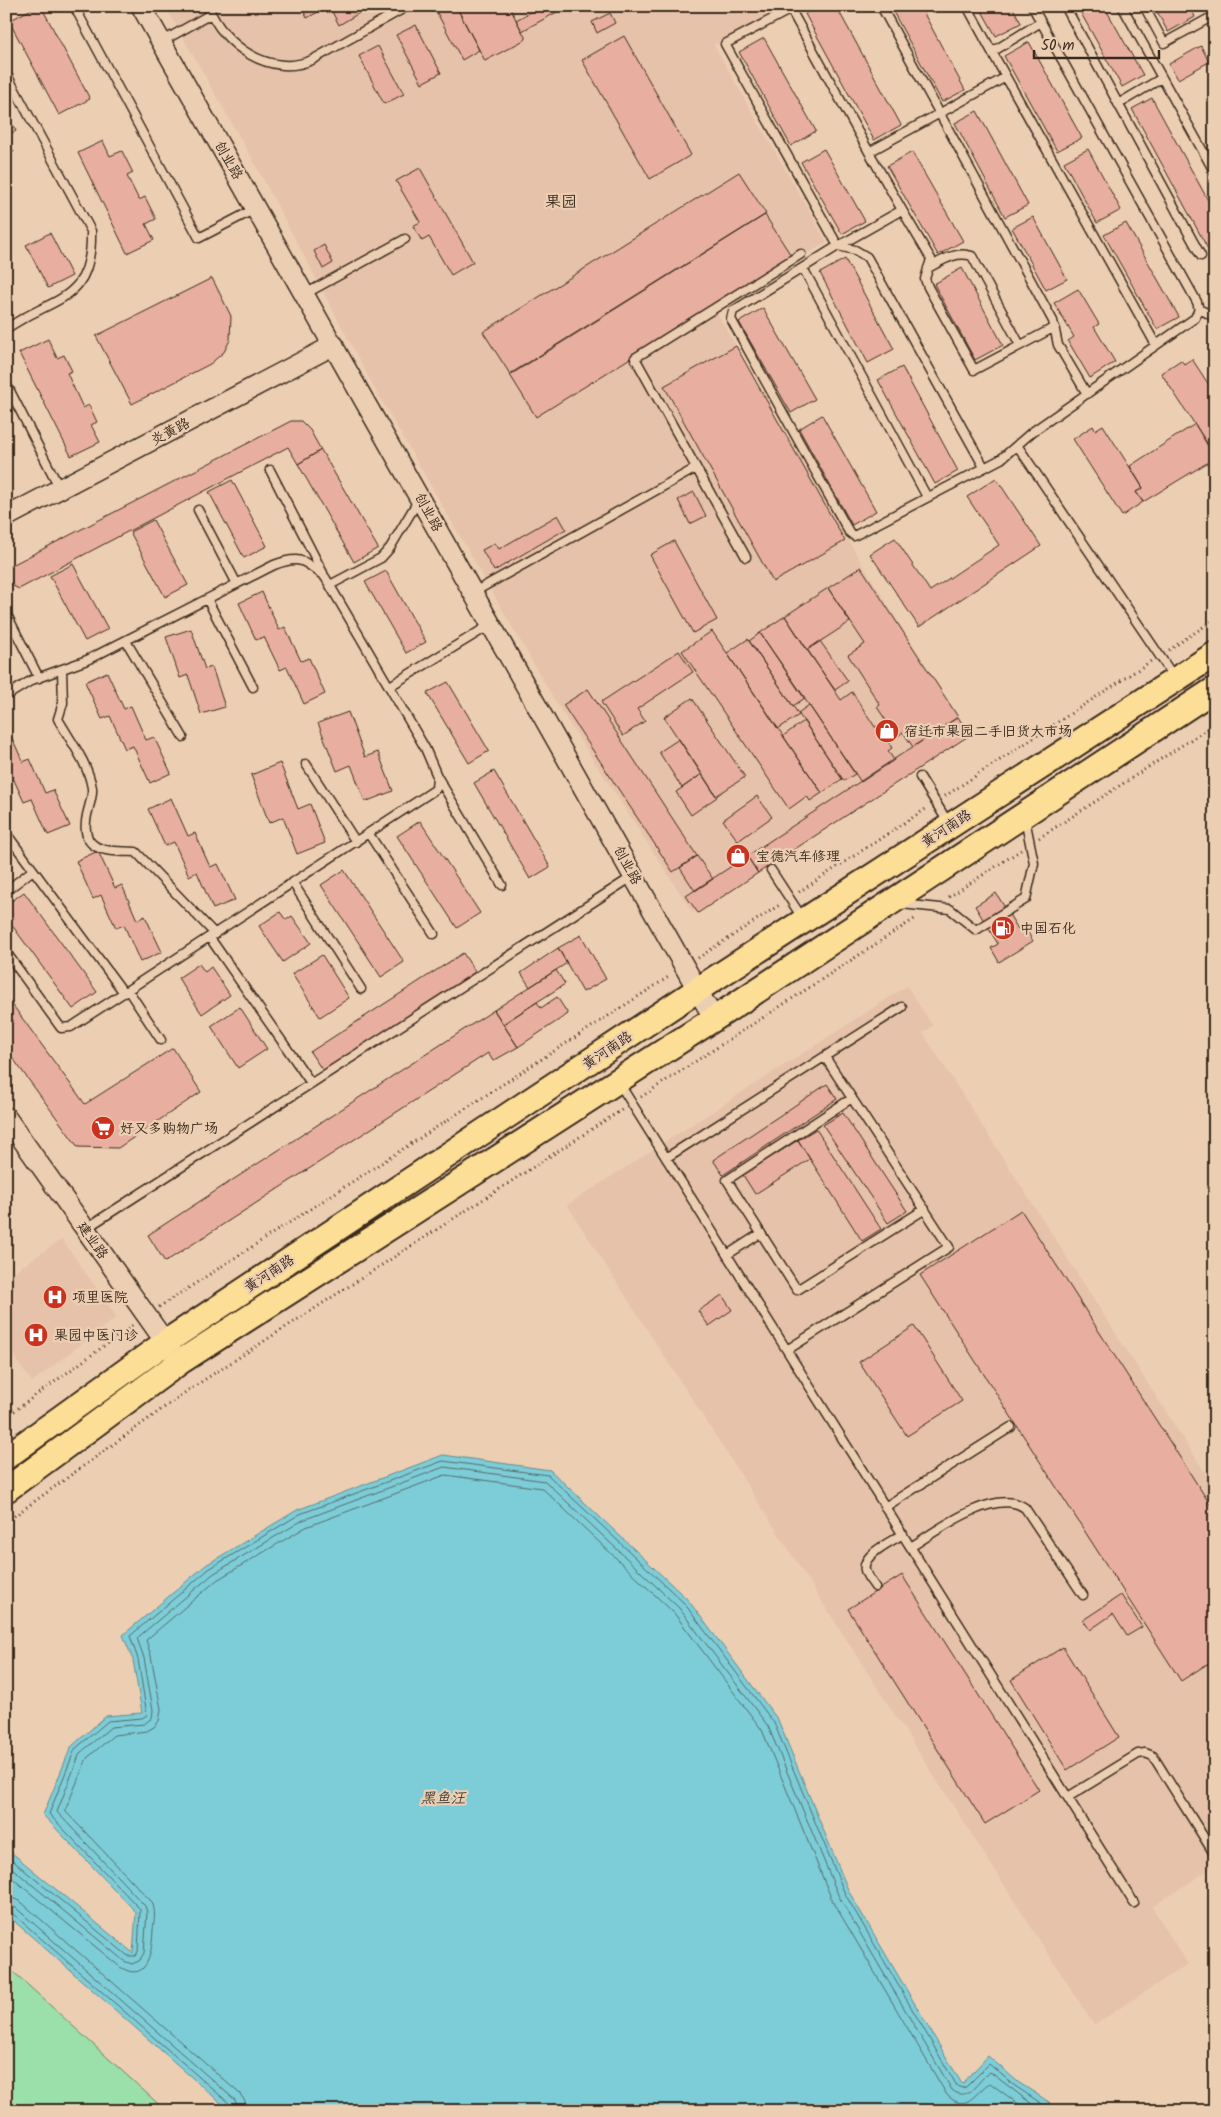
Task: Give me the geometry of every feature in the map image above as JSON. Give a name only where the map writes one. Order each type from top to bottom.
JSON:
[{"type":"main road","name":"黄河南路","points":[[6,1457],[166,1342],[698,990],[1215,654]]},
{"type":"main road","name":"黄河南路","points":[[6,1490],[180,1362],[714,1019],[1215,689]]},
{"type":"street","name":"创业路","points":[[141,6],[714,1019]]},
{"type":"street","name":"炎黄路","points":[[6,517],[334,345]]},
{"type":"street","name":"建业路","points":[[6,1117],[180,1362]]},
{"type":"lane","points":[[74,6],[199,238],[256,208]]},
{"type":"lane","points":[[161,42],[210,10],[223,32],[238,48],[256,58],[284,65],[302,64],[408,6]]},
{"type":"lane","points":[[881,6],[1055,327],[1058,345],[1087,394]]},
{"type":"lane","points":[[968,6],[1156,345]]},
{"type":"lane","points":[[902,210],[838,246],[733,312],[731,319],[849,532],[854,536],[1001,459],[1017,445],[1087,394],[1195,318],[1199,309],[1197,302],[1032,6]]},
{"type":"lane","points":[[1065,6],[1201,256]]},
{"type":"lane","points":[[1122,6],[1215,173]]},
{"type":"lane","points":[[1144,6],[1164,43],[1215,15]]},
{"type":"lane","points":[[984,467],[867,258],[855,250],[838,246],[725,44],[794,8],[869,152],[931,259],[925,280],[974,370],[1055,327]]},
{"type":"lane","points":[[992,52],[1041,22]]},
{"type":"lane","points":[[6,73],[91,231],[91,252],[84,276],[67,296],[6,329]]},
{"type":"lane","points":[[869,152],[1006,77]]},
{"type":"lane","points":[[1118,104],[1162,78]]},
{"type":"lane","points":[[305,294],[405,239]]},
{"type":"lane","points":[[928,268],[953,255],[961,253],[972,256],[1020,346]]},
{"type":"lane","points":[[746,557],[635,358],[801,254]]},
{"type":"lane","points":[[803,268],[927,497]]},
{"type":"lane","points":[[1199,309],[1215,317]]},
{"type":"lane","points":[[6,383],[60,489]]},
{"type":"lane","points":[[1017,445],[1175,679]]},
{"type":"lane","points":[[474,592],[696,468]]},
{"type":"lane","points":[[270,470],[330,585],[425,748],[437,776],[502,885]]},
{"type":"lane","points":[[330,585],[382,558],[390,548],[420,497]]},
{"type":"lane","points":[[198,510],[236,584]]},
{"type":"lane","points":[[6,696],[39,678],[87,660],[236,584],[292,558],[309,564],[326,577]]},
{"type":"lane","points":[[207,599],[253,687]]},
{"type":"lane","points":[[6,613],[39,678]]},
{"type":"lane","points":[[390,686],[492,624]]},
{"type":"lane","points":[[126,641],[183,737]]},
{"type":"lane","points":[[62,670],[63,703],[58,719],[88,772],[92,790],[85,826],[90,842],[98,849],[110,852],[136,852],[212,936],[311,1083]]},
{"type":"lane","points":[[306,764],[356,842]]},
{"type":"lane","points":[[6,952],[61,1028],[71,1027],[436,789],[437,776]]},
{"type":"lane","points":[[920,777],[950,825]]},
{"type":"lane","points":[[890,903],[950,909],[976,930],[1026,899],[1034,864],[1024,815]]},
{"type":"lane","points":[[6,833],[161,1040]]},
{"type":"lane","points":[[369,834],[434,934]]},
{"type":"lane","points":[[6,891],[34,870]]},
{"type":"lane","points":[[771,870],[804,921]]},
{"type":"lane","points":[[85,1229],[634,876]]},
{"type":"lane","points":[[293,883],[361,989]]},
{"type":"lane","points":[[666,1158],[902,1007]]},
{"type":"lane","points":[[787,1350],[949,1247],[825,1057]]},
{"type":"lane","points":[[618,1081],[1134,1903]]},
{"type":"lane","points":[[852,1098],[727,1180],[797,1290],[925,1210]]},
{"type":"lane","points":[[727,1255],[761,1233]]},
{"type":"lane","points":[[886,1507],[1011,1427]]},
{"type":"lane","points":[[911,1547],[954,1519],[995,1503],[1010,1501],[1019,1503],[1026,1508],[1083,1595]]},
{"type":"lane","points":[[875,1588],[864,1571],[865,1563],[869,1556],[903,1534]]},
{"type":"lane","points":[[1068,1797],[1138,1754],[1145,1752],[1153,1756],[1213,1852]]},
{"type":"path","points":[[6,1417],[146,1315],[685,967],[1215,620]]},
{"type":"path","points":[[6,1522],[187,1391],[1215,724]]},
{"type":"shaded area","points":[[165,6],[788,6],[714,45],[827,242],[717,313],[861,562],[968,732],[693,913],[556,703],[371,382],[256,166]]},
{"type":"shaded area","points":[[907,986],[933,1026],[923,1033],[1215,1488],[1215,1866],[1152,1907],[1188,1964],[1094,2025],[567,1205]]},
{"type":"shaded area","name":"项里医院","points":[[62,1239],[117,1317],[32,1382],[6,1347],[6,1277]]},
{"type":"green space","points":[[6,1965],[166,2111],[6,2111]]},
{"type":"water","name":"黑鱼汪","points":[[443,1455],[550,1470],[688,1600],[778,1720],[849,1892],[962,2084],[988,2056],[1018,2082],[1049,2102],[1055,2111],[230,2111],[6,1914],[6,1848],[133,1953],[136,1912],[43,1815],[71,1747],[106,1716],[142,1713],[133,1660],[123,1635],[206,1565],[297,1510]]},
{"type":"building","points":[[37,6],[41,6],[90,99],[59,115],[9,21]]},
{"type":"building","points":[[301,6],[329,6],[307,18]]},
{"type":"building","points":[[329,6],[371,6],[339,25]]},
{"type":"building","points":[[445,6],[456,6],[479,50],[462,60],[436,11]]},
{"type":"building","points":[[456,6],[509,6],[526,39],[485,61]]},
{"type":"building","points":[[542,6],[568,6],[522,31],[516,20]]},
{"type":"building","points":[[820,6],[836,6],[901,125],[874,140],[805,14]]},
{"type":"building","points":[[890,6],[920,6],[965,90],[942,102]]},
{"type":"building","points":[[979,6],[1012,6],[1021,23],[996,36]]},
{"type":"building","points":[[1077,6],[1104,6],[1143,75],[1122,87]]},
{"type":"building","points":[[1154,6],[1190,6],[1195,17],[1168,32]]},
{"type":"building","points":[[610,13],[615,23],[597,33],[592,22]]},
{"type":"building","points":[[416,25],[441,73],[422,83],[396,35]]},
{"type":"building","points":[[624,36],[691,155],[650,179],[582,60]]},
{"type":"building","points":[[764,38],[816,131],[791,146],[739,52]]},
{"type":"building","points":[[1029,42],[1082,138],[1057,151],[1004,56]]},
{"type":"building","points":[[378,46],[404,94],[384,104],[359,56]]},
{"type":"building","points":[[1201,46],[1209,62],[1178,79],[1169,64]]},
{"type":"building","points":[[1152,98],[1215,213],[1214,260],[1132,109]]},
{"type":"building","points":[[6,111],[16,131],[6,136]]},
{"type":"building","points":[[977,111],[1028,205],[1005,217],[955,123]]},
{"type":"building","points":[[6,136],[14,152],[6,156]]},
{"type":"building","points":[[103,141],[110,156],[122,151],[133,173],[127,176],[139,200],[145,197],[156,219],[146,224],[154,240],[127,253],[78,153]]},
{"type":"building","points":[[824,149],[865,221],[842,234],[801,162]]},
{"type":"building","points":[[1088,149],[1121,210],[1097,223],[1064,162]]},
{"type":"building","points":[[912,152],[963,241],[938,255],[887,166]]},
{"type":"building","points":[[420,168],[473,262],[451,275],[429,237],[422,241],[413,226],[420,222],[396,181]]},
{"type":"building","points":[[739,172],[766,214],[510,374],[483,332]]},
{"type":"building","points":[[765,215],[792,257],[536,417],[510,375]]},
{"type":"building","points":[[1033,217],[1067,279],[1046,290],[1012,228]]},
{"type":"building","points":[[1126,223],[1179,317],[1157,329],[1104,235]]},
{"type":"building","points":[[50,233],[72,276],[48,288],[26,245]]},
{"type":"building","points":[[324,245],[333,263],[323,269],[314,251]]},
{"type":"building","points":[[845,259],[894,349],[868,363],[820,273]]},
{"type":"building","points":[[962,268],[1003,345],[975,360],[934,284]]},
{"type":"building","points":[[212,278],[231,316],[230,340],[224,352],[210,364],[132,404],[96,336]]},
{"type":"building","points":[[1078,289],[1099,324],[1094,327],[1115,362],[1090,378],[1068,341],[1074,337],[1054,303]]},
{"type":"building","points":[[763,308],[815,399],[791,413],[739,322]]},
{"type":"building","points":[[48,339],[57,358],[64,355],[72,371],[67,373],[83,408],[89,405],[97,422],[91,425],[100,442],[71,456],[19,353]]},
{"type":"building","points":[[736,346],[845,541],[773,582],[664,386]]},
{"type":"building","points":[[1192,359],[1215,394],[1215,447],[1211,449],[1161,373],[1181,360],[1184,364]]},
{"type":"building","points":[[902,367],[958,471],[935,484],[878,380]]},
{"type":"building","points":[[822,415],[876,511],[852,525],[799,429]]},
{"type":"building","points":[[291,421],[301,421],[310,430],[321,450],[298,464],[288,447],[19,589],[13,586],[7,579],[7,571],[10,566]]},
{"type":"building","points":[[1195,424],[1215,458],[1143,502],[1136,492],[1143,488],[1130,466]]},
{"type":"building","points":[[1103,425],[1143,488],[1136,492],[1143,502],[1122,516],[1073,439],[1093,426],[1095,430]]},
{"type":"building","points":[[321,450],[378,548],[354,562],[298,464]]},
{"type":"building","points":[[996,478],[1041,546],[919,627],[870,554],[895,538],[930,591],[999,545],[967,497]]},
{"type":"building","points":[[232,480],[267,546],[244,558],[209,492]]},
{"type":"building","points":[[694,492],[706,516],[690,524],[678,500]]},
{"type":"building","points":[[558,515],[566,529],[494,571],[482,550],[495,543],[499,549]]},
{"type":"building","points":[[153,520],[188,585],[165,597],[130,532]]},
{"type":"building","points":[[674,541],[717,620],[693,633],[650,555]]},
{"type":"building","points":[[73,564],[108,629],[85,641],[50,576]]},
{"type":"building","points":[[861,567],[958,717],[913,747],[903,732],[897,737],[877,707],[880,705],[848,655],[865,644],[828,588]]},
{"type":"building","points":[[386,571],[426,642],[406,653],[365,582]]},
{"type":"building","points":[[828,588],[850,622],[807,650],[785,616]]},
{"type":"building","points":[[262,592],[279,630],[285,627],[301,661],[309,658],[325,694],[304,704],[287,667],[280,670],[264,637],[256,640],[239,603]]},
{"type":"building","points":[[785,616],[841,700],[852,692],[875,727],[878,726],[892,748],[888,751],[894,760],[861,782],[760,633]]},
{"type":"building","points":[[191,629],[205,669],[212,667],[225,707],[201,714],[188,675],[180,678],[166,637]]},
{"type":"building","points":[[712,631],[822,793],[810,801],[807,796],[789,809],[682,651]]},
{"type":"building","points":[[760,633],[805,698],[793,706],[749,641]]},
{"type":"building","points":[[748,639],[799,715],[778,729],[727,653]]},
{"type":"building","points":[[820,641],[848,681],[835,690],[807,650]]},
{"type":"building","points":[[679,651],[693,672],[637,709],[645,721],[623,736],[601,702]]},
{"type":"building","points":[[107,672],[124,709],[131,706],[146,740],[154,737],[171,773],[150,783],[133,746],[125,749],[110,716],[102,719],[85,682]]},
{"type":"building","points":[[448,682],[489,751],[469,763],[427,693]]},
{"type":"building","points":[[588,689],[697,856],[673,872],[563,705]]},
{"type":"building","points":[[692,698],[745,777],[716,796],[664,717]]},
{"type":"building","points":[[809,705],[855,774],[844,781],[798,713]]},
{"type":"building","points":[[348,712],[365,757],[378,752],[393,791],[365,802],[351,765],[337,771],[318,723]]},
{"type":"building","points":[[958,717],[970,735],[758,873],[747,856]]},
{"type":"building","points":[[804,721],[842,779],[822,793],[783,736]]},
{"type":"building","points":[[6,725],[23,762],[30,759],[45,793],[53,790],[70,826],[48,835],[32,799],[24,802],[9,769],[6,770]]},
{"type":"building","points":[[679,739],[702,774],[682,788],[659,752]]},
{"type":"building","points":[[280,763],[298,809],[310,804],[325,843],[297,854],[283,817],[269,823],[251,775]]},
{"type":"building","points":[[494,771],[550,867],[530,879],[474,783]]},
{"type":"building","points":[[702,774],[717,797],[691,815],[676,792]]},
{"type":"building","points":[[757,796],[772,817],[738,841],[723,820]]},
{"type":"building","points":[[171,798],[188,836],[195,833],[210,867],[218,864],[235,900],[213,909],[197,872],[189,876],[174,842],[165,846],[148,809]]},
{"type":"building","points":[[420,821],[480,913],[457,928],[397,836]]},
{"type":"building","points":[[98,851],[115,888],[122,885],[137,920],[145,916],[162,952],[140,962],[124,925],[116,928],[101,895],[93,899],[76,861]]},
{"type":"building","points":[[697,856],[713,879],[695,891],[680,868]]},
{"type":"building","points":[[747,856],[758,873],[698,913],[686,896]]},
{"type":"building","points":[[344,870],[404,962],[381,977],[321,885]]},
{"type":"building","points":[[24,892],[97,992],[73,1009],[6,917],[6,905]]},
{"type":"building","name":"中国石化","points":[[996,893],[1018,929],[1024,926],[1033,941],[999,962],[991,948],[998,944],[975,906]]},
{"type":"building","points":[[280,912],[286,920],[292,916],[311,943],[283,962],[259,926]]},
{"type":"building","points":[[581,935],[606,979],[583,992],[558,948]]},
{"type":"building","points":[[558,948],[567,963],[530,987],[521,973]]},
{"type":"building","points":[[463,953],[476,973],[323,1071],[310,1052]]},
{"type":"building","points":[[322,955],[349,998],[320,1017],[292,974]]},
{"type":"building","points":[[199,964],[205,972],[211,967],[230,995],[202,1014],[178,978]]},
{"type":"building","points":[[556,970],[565,984],[503,1024],[494,1010]]},
{"type":"building","points":[[6,996],[85,1104],[173,1048],[201,1092],[118,1148],[78,1147],[6,1049]]},
{"type":"building","points":[[557,997],[568,1014],[518,1047],[503,1024],[537,1002],[541,1008]]},
{"type":"building","points":[[240,1007],[267,1049],[238,1068],[211,1026]]},
{"type":"building","points":[[494,1010],[518,1047],[493,1061],[488,1053],[165,1262],[148,1235]]},
{"type":"building","points":[[827,1084],[837,1099],[723,1175],[713,1160]]},
{"type":"building","points":[[843,1113],[907,1211],[888,1223],[823,1125]]},
{"type":"building","points":[[816,1129],[881,1229],[862,1241],[798,1140]]},
{"type":"building","points":[[798,1140],[810,1159],[755,1194],[743,1175]]},
{"type":"building","points":[[1021,1210],[1215,1512],[1215,1659],[1181,1681],[920,1275]]},
{"type":"building","points":[[722,1295],[732,1310],[709,1326],[698,1311]]},
{"type":"building","points":[[914,1326],[962,1401],[907,1436],[859,1362]]},
{"type":"building","points":[[902,1575],[1039,1790],[985,1824],[848,1609]]},
{"type":"building","points":[[1121,1595],[1142,1627],[1127,1636],[1113,1614],[1090,1630],[1083,1620]]},
{"type":"building","points":[[1063,1647],[1119,1737],[1067,1770],[1011,1680]]},
{"type":"place","name":"宿迁市果园二手旧货大市场","points":[[887,731]]},
{"type":"place","name":"宝德汽车修理","points":[[738,856]]},
{"type":"place","name":"中国石化","points":[[1003,928]]},
{"type":"place","name":"好又多购物广场","points":[[103,1128]]},
{"type":"place","name":"项里医院","points":[[55,1297]]},
{"type":"place","name":"果园中医门诊","points":[[36,1335]]},
{"type":"district","name":"果园","points":[[561,201]]}]
